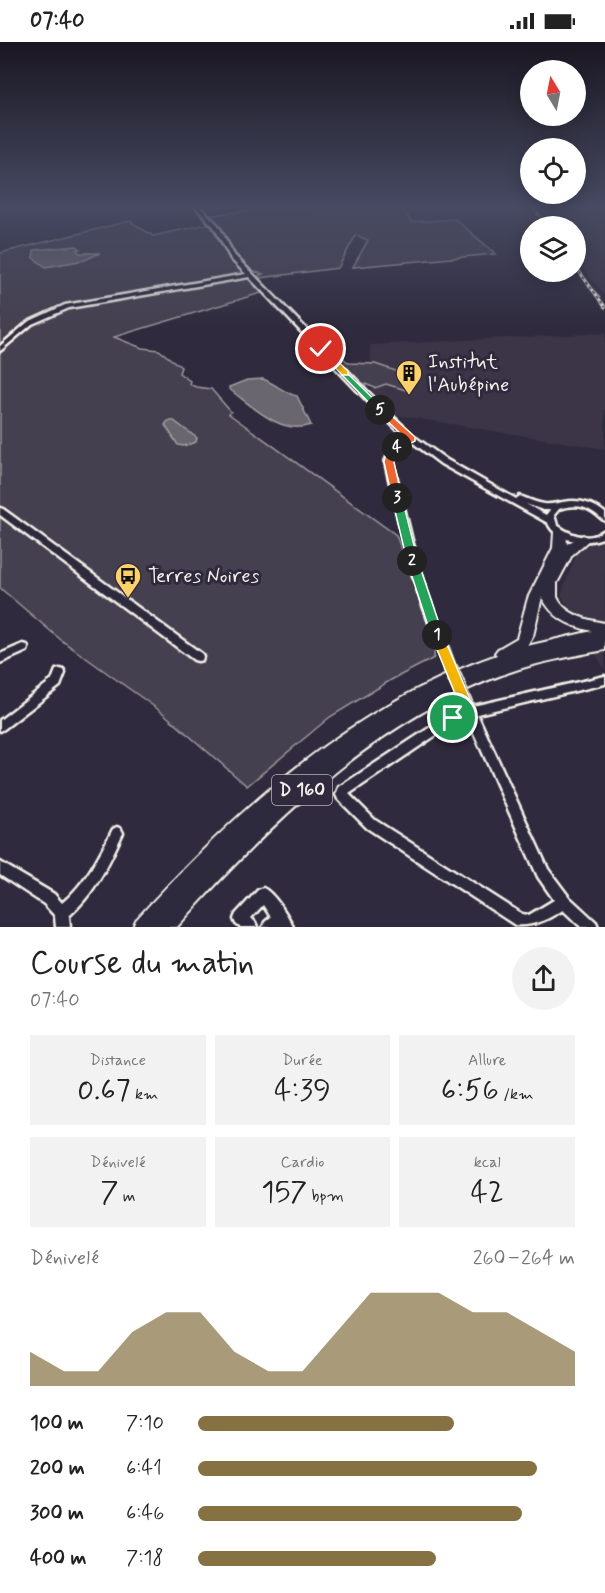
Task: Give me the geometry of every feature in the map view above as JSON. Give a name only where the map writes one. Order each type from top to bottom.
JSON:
[{"type":"highway","points":[[486,665],[494,656],[512,649],[526,636],[535,598],[560,548],[555,526]]},
{"type":"highway","points":[[583,539],[568,550],[550,585],[550,597],[560,612],[570,618],[605,628]]},
{"type":"highway","name":"D 160","points":[[163,927],[202,873],[265,804],[331,752],[425,692],[486,665],[532,650],[605,634]]},
{"type":"highway","name":"D 160","points":[[143,927],[202,873],[330,768],[434,700],[465,684],[522,663],[605,644]]},
{"type":"highway","name":"D 160","points":[[134,927],[166,891],[202,873]]},
{"type":"highway","name":"D 160","points":[[172,927],[189,908],[202,873]]},
{"type":"street","points":[[227,247],[248,274],[376,406],[412,439],[444,462],[486,484],[555,526],[583,539],[599,537],[605,532]]},
{"type":"street","points":[[248,274],[280,306]]},
{"type":"street","points":[[0,349],[30,323],[67,306],[248,274]]},
{"type":"street","points":[[412,439],[394,450],[389,462],[413,564],[428,611],[450,668],[543,873],[564,902],[591,927]]},
{"type":"street","points":[[486,484],[543,507],[574,504],[601,511],[605,518]]},
{"type":"street","points":[[555,526],[552,511],[556,507]]},
{"type":"street","points":[[0,511],[198,657]]},
{"type":"street","points":[[0,659],[23,648]]},
{"type":"street","points":[[0,726],[56,683],[60,674]]},
{"type":"street","points":[[564,902],[530,922],[520,920],[371,825],[342,795],[343,791],[453,718],[469,711],[605,680]]},
{"type":"street","points":[[0,868],[49,899],[62,920],[91,884],[117,832]]},
{"type":"street","points":[[241,924],[263,895],[275,907],[278,924]]},
{"type":"shaded area","points":[[23,247],[349,247],[338,268],[260,278],[258,276],[263,274],[252,271],[261,293],[114,337],[142,348],[159,350],[181,367],[179,373],[190,381],[189,384],[211,389],[231,412],[229,414],[396,535],[435,641],[434,658],[391,680],[330,717],[247,786],[163,713],[61,640],[0,588],[0,253]]},
{"type":"shaded area","points":[[78,247],[79,253],[100,253],[85,260],[46,267],[33,258],[34,250]]},
{"type":"shaded area","points":[[364,247],[488,247],[496,254],[353,267]]},
{"type":"shaded area","points":[[586,247],[605,247],[605,296],[586,272]]},
{"type":"shaded area","points":[[605,333],[605,449],[396,415],[373,407],[370,345]]},
{"type":"shaded area","points":[[333,353],[337,353],[349,363],[375,364],[402,373],[408,387],[406,390],[386,384],[375,388],[360,382]]},
{"type":"shaded area","points":[[263,379],[297,396],[311,425],[300,427],[278,423],[267,418],[229,389],[247,380]]},
{"type":"shaded area","points":[[168,421],[174,421],[197,438],[196,442],[184,446],[178,445],[165,425]]},
{"type":"shaded area","points":[[605,536],[605,670],[561,595],[579,547]]},
{"type":"shaded area","points":[[463,719],[470,725],[473,734],[447,739],[442,728],[456,720]]},
{"type":"railway","points":[[586,281],[605,307]]},
{"type":"place","name":"Institut l'Aubépine","points":[[409,396]]},
{"type":"place","name":"Terres Noires","points":[[128,599]]},
{"type":"route","points":[[321,349],[393,423],[412,439],[394,450],[389,462],[413,564],[428,611],[469,711],[453,718]]}]
